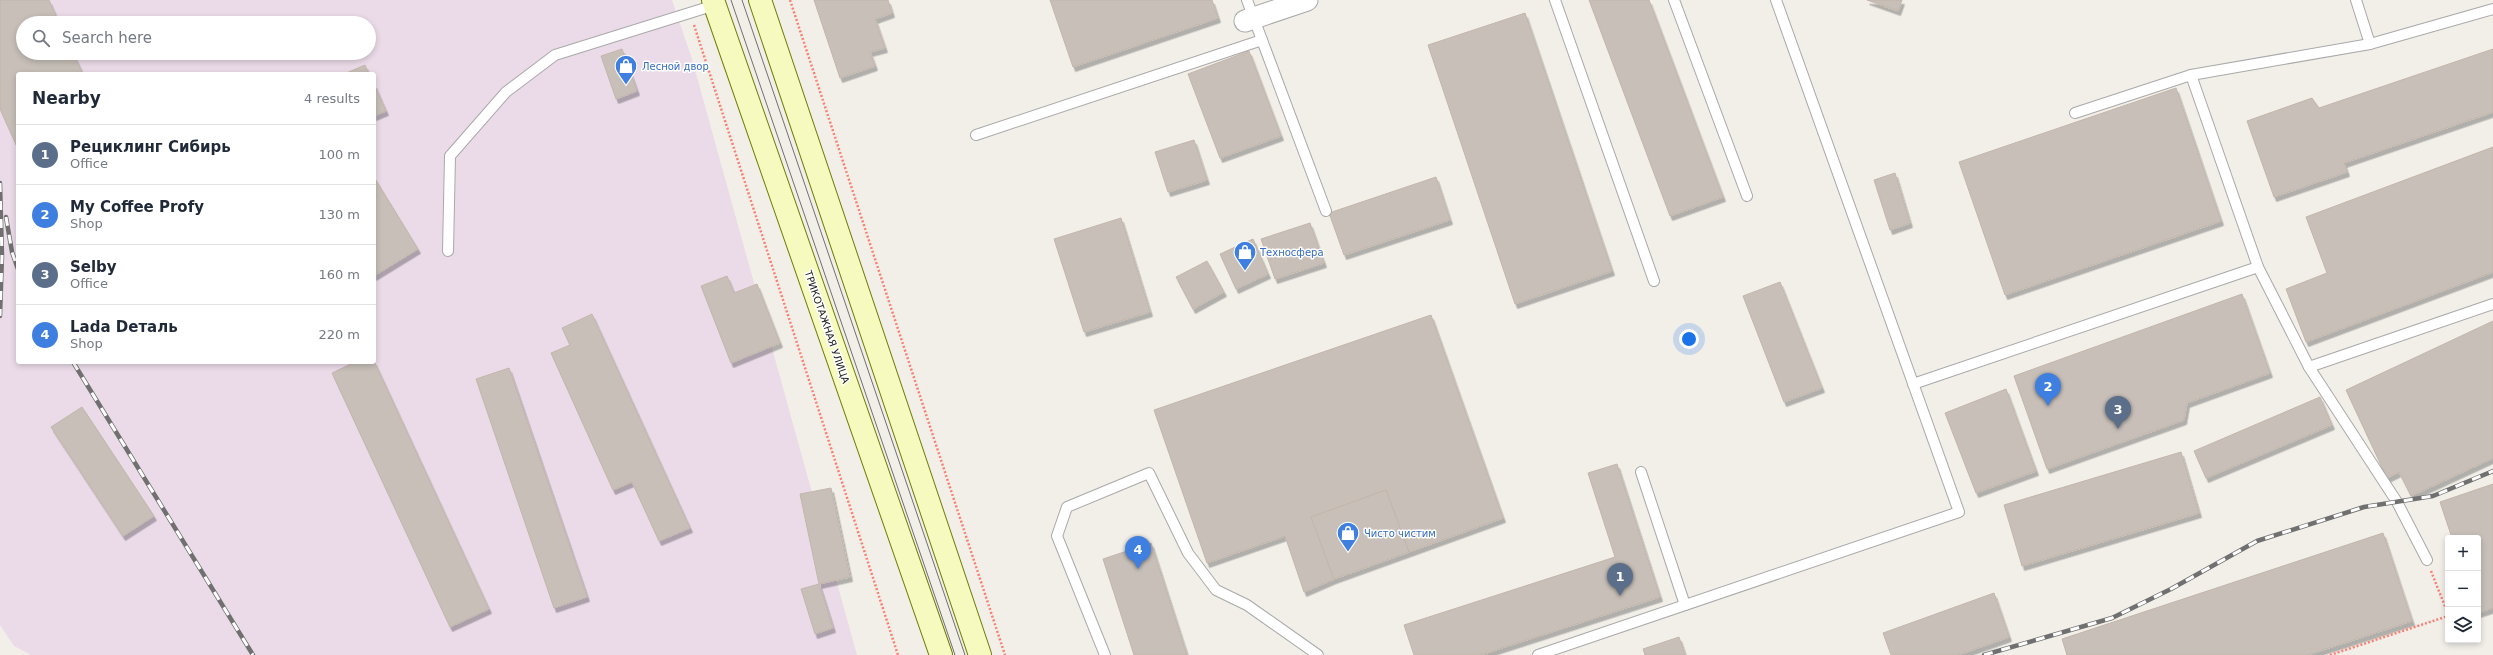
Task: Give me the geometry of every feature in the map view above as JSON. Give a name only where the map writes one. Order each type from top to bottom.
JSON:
[{"type":"main road","points":[[760,0],[980,655]]},
{"type":"main road","name":"ТРИКОТАЖНАЯ УЛИЦА","points":[[714,3],[941,655]]},
{"type":"street","points":[[1249,13],[1307,0]]},
{"type":"lane","points":[[1555,0],[1654,281]]},
{"type":"lane","points":[[1674,0],[1746,196]]},
{"type":"lane","points":[[1538,655],[1959,512],[1776,0]]},
{"type":"lane","points":[[2356,0],[2370,44]]},
{"type":"lane","points":[[448,251],[450,156],[506,92],[555,55],[690,13],[714,3]]},
{"type":"lane","points":[[2075,113],[2190,75],[2370,44],[2493,9]]},
{"type":"lane","points":[[1249,13],[1262,40],[1326,211]]},
{"type":"lane","points":[[976,135],[1262,40]]},
{"type":"lane","points":[[2190,75],[2258,267],[2309,367],[2397,502],[2427,560]]},
{"type":"lane","points":[[1913,384],[2258,267]]},
{"type":"lane","points":[[2309,367],[2493,304]]},
{"type":"lane","points":[[1641,472],[1685,605]]},
{"type":"lane","points":[[1105,655],[1057,536],[1067,507],[1150,473],[1188,553],[1216,590],[1247,604],[1318,655]]},
{"type":"path","points":[[790,0],[1005,655]]},
{"type":"path","points":[[690,13],[898,655]]},
{"type":"path","points":[[2427,560],[2445,607]]},
{"type":"path","points":[[2330,655],[2445,616]]},
{"type":"shaded area","points":[[0,0],[672,0],[692,59],[857,655],[31,655],[14,646],[0,625]]},
{"type":"building","points":[[0,0],[49,0],[56,16],[16,16],[16,60],[76,60],[82,72],[16,72],[16,145],[0,109]]},
{"type":"building","points":[[814,0],[888,0],[892,13],[875,19],[885,48],[870,52],[875,66],[840,78]]},
{"type":"building","points":[[1050,0],[1212,0],[1218,18],[1073,67]]},
{"type":"building","points":[[1589,0],[1649,0],[1723,197],[1670,216]]},
{"type":"building","points":[[1867,0],[1902,0],[1898,11]]},
{"type":"building","points":[[1525,13],[1612,271],[1515,304],[1428,45]]},
{"type":"building","points":[[622,49],[637,91],[616,99],[601,56]]},
{"type":"building","points":[[2493,49],[2493,112],[2344,163],[2347,172],[2274,197],[2247,121],[2312,98],[2319,108]]},
{"type":"building","points":[[1249,51],[1281,136],[1220,158],[1188,74]]},
{"type":"building","points":[[365,65],[368,72],[349,72]]},
{"type":"building","points":[[376,88],[386,111],[376,115]]},
{"type":"building","points":[[2176,88],[2221,221],[2005,295],[1959,162]]},
{"type":"building","points":[[1194,140],[1207,180],[1168,192],[1155,152]]},
{"type":"building","points":[[2493,147],[2493,272],[2306,342],[2286,289],[2327,273],[2306,217]]},
{"type":"building","points":[[1895,173],[1910,223],[1890,230],[1874,180]]},
{"type":"building","points":[[1436,177],[1450,220],[1344,255],[1329,213]]},
{"type":"building","points":[[376,180],[418,249],[376,275]]},
{"type":"building","points":[[1121,218],[1150,312],[1084,332],[1054,239]]},
{"type":"building","points":[[1310,223],[1324,263],[1275,279],[1261,239]]},
{"type":"building","points":[[1253,239],[1268,274],[1236,289],[1220,254]]},
{"type":"building","points":[[1207,261],[1224,292],[1193,309],[1176,277]]},
{"type":"building","points":[[727,276],[734,293],[757,284],[780,343],[731,363],[701,286]]},
{"type":"building","points":[[1780,282],[1822,388],[1784,402],[1743,296]]},
{"type":"building","points":[[2242,294],[2270,373],[2187,403],[2184,420],[2047,469],[2014,376]]},
{"type":"building","points":[[592,314],[690,528],[659,541],[632,482],[613,490],[551,353],[570,345],[562,328]]},
{"type":"building","points":[[1431,315],[1503,518],[1409,552],[1386,490],[1311,517],[1334,579],[1304,592],[1285,536],[1207,563],[1154,410]]},
{"type":"building","points":[[2493,321],[2493,458],[2411,496],[2399,472],[2387,478],[2346,390]]},
{"type":"building","points":[[351,364],[375,364],[489,609],[450,627],[332,373]]},
{"type":"building","points":[[509,368],[587,597],[554,608],[476,379]]},
{"type":"building","points":[[2006,389],[2036,471],[1976,493],[1945,413]]},
{"type":"building","points":[[2320,397],[2332,425],[2206,478],[2194,451]]},
{"type":"building","points":[[82,407],[154,516],[123,536],[51,427]]},
{"type":"building","points":[[2181,452],[2199,513],[2022,566],[2004,505]]},
{"type":"building","points":[[1617,464],[1660,597],[1480,655],[1414,655],[1404,625],[1615,557],[1588,473]]},
{"type":"building","points":[[2493,484],[2493,608],[2481,612],[2481,535],[2451,535],[2440,502]]},
{"type":"building","points":[[831,488],[850,577],[819,584],[800,494]]},
{"type":"building","points":[[1386,490],[1409,552],[1334,579],[1311,517]]},
{"type":"building","points":[[2383,533],[2412,621],[2307,655],[2067,655],[2062,639]]},
{"type":"building","points":[[1151,543],[1187,655],[1134,655],[1103,559]]},
{"type":"building","points":[[819,584],[833,628],[815,634],[801,589]]},
{"type":"building","points":[[1994,593],[2009,637],[1958,655],[1891,655],[1883,633]]},
{"type":"building","points":[[1679,637],[1685,655],[1645,655],[1643,649]]},
{"type":"tram line","points":[[731,0],[955,655]]},
{"type":"tram line","points":[[742,0],[965,655]]},
{"type":"railway","points":[[0,183],[2,256],[0,316]]},
{"type":"railway","points":[[6,217],[12,252],[16,263]]},
{"type":"railway","points":[[74,364],[253,655]]},
{"type":"railway","points":[[1984,655],[2112,618],[2171,589],[2257,541],[2364,507],[2433,496],[2493,471]]},
{"type":"place","name":"Лесной двор","points":[[626,86]]},
{"type":"place","name":"Техносфера","points":[[1245,272]]},
{"type":"place","name":"My Coffee Profy","points":[[2048,406]]},
{"type":"place","name":"Selby","points":[[2118,429]]},
{"type":"place","name":"Чисто чистим","points":[[1348,552]]},
{"type":"place","name":"Lada Dеталь","points":[[1138,569]]},
{"type":"place","name":"Рециклинг Сибирь","points":[[1620,596]]}]
